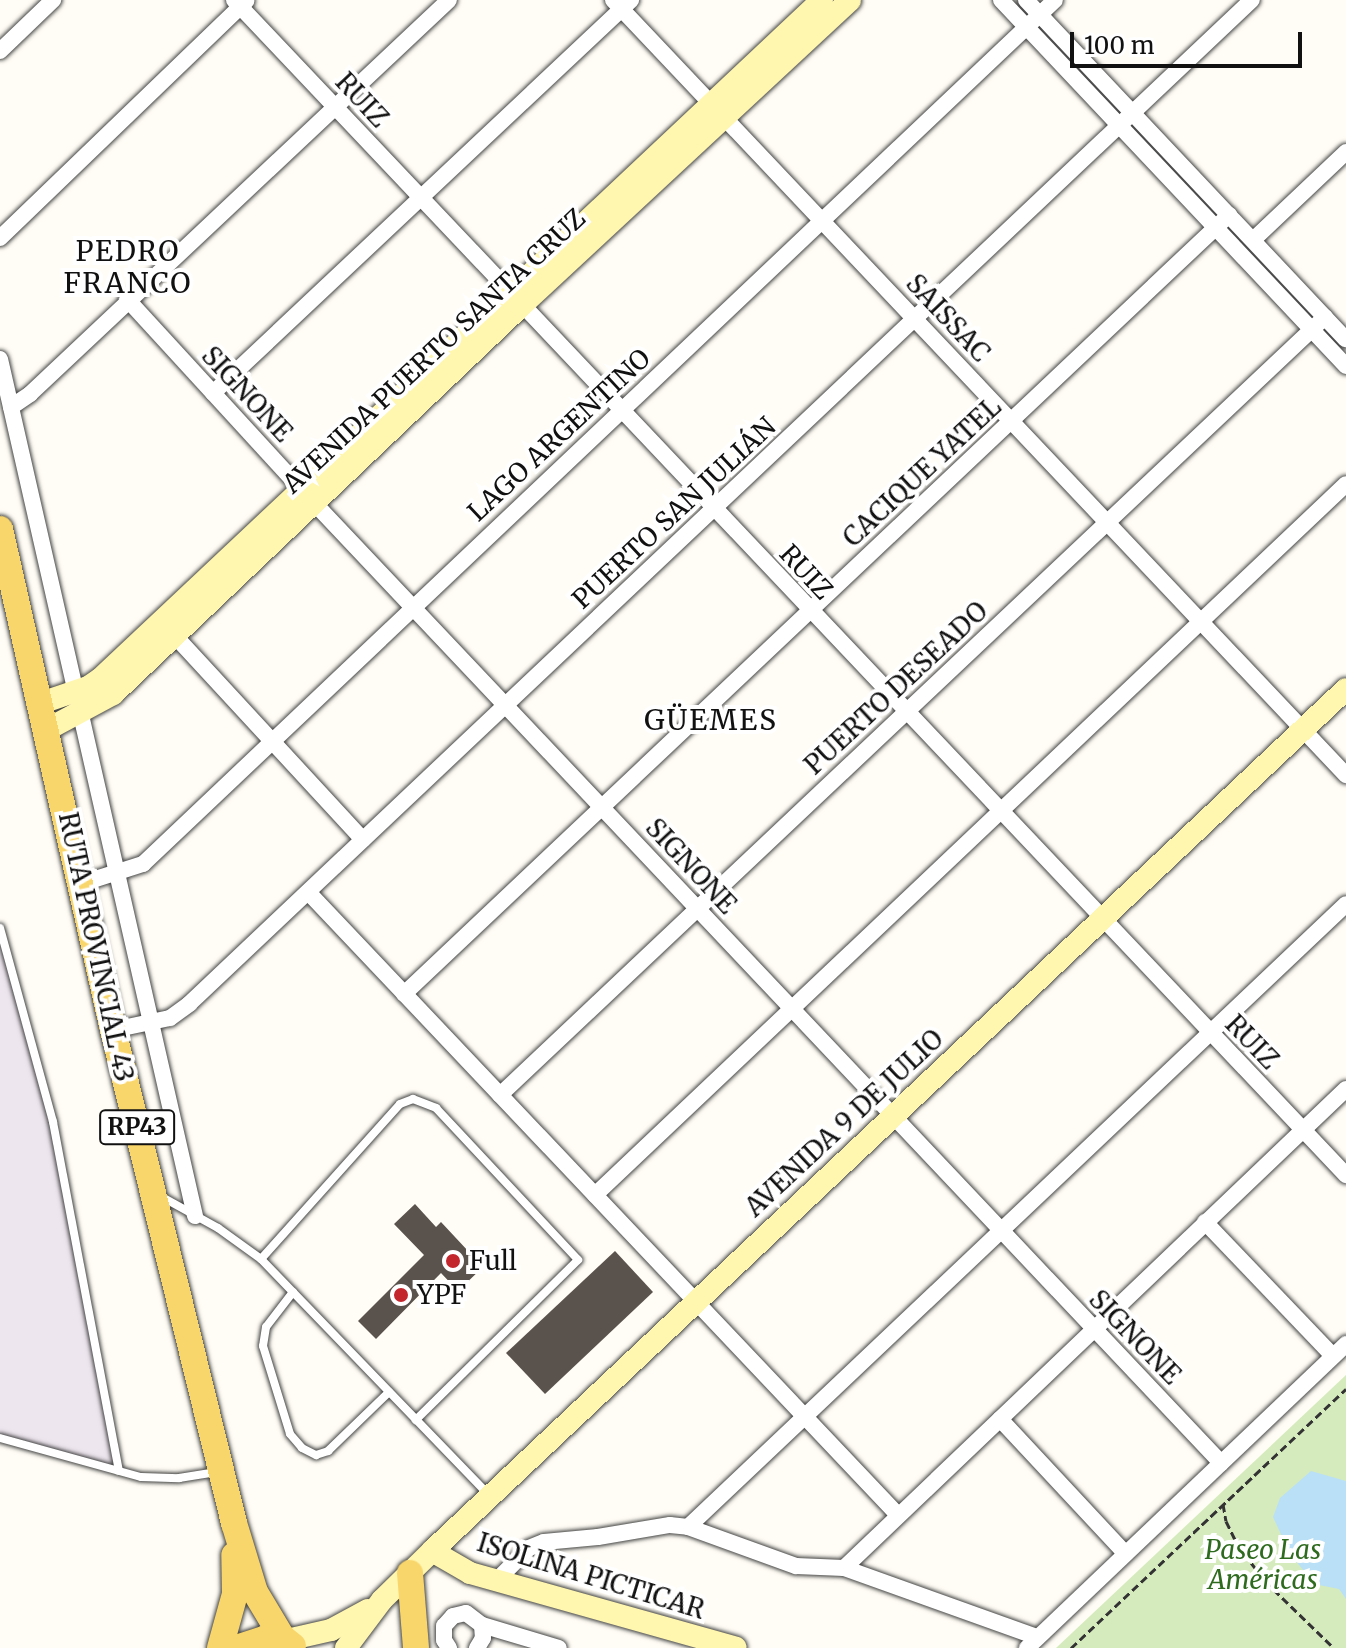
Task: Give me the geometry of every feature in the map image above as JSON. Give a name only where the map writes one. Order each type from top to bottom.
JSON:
[{"type":"main road","name":"RUTA PROVINCIAL 43","points":[[0,529],[83,883],[113,1030],[234,1523],[255,1592],[288,1642]]},
{"type":"main road","name":"RP43","points":[[220,1648],[235,1594],[234,1523]]},
{"type":"main road","points":[[410,1573],[416,1648]]},
{"type":"main road","points":[[236,1648],[266,1638],[288,1642]]},
{"type":"street","points":[[0,51],[53,0]]},
{"type":"street","points":[[11,407],[30,394],[127,299],[449,0]]},
{"type":"street","name":"AVENIDA PUERTO SANTA CRUZ","points":[[80,702],[100,679],[308,496],[717,109],[822,0]]},
{"type":"street","name":"AVENIDA PUERTO SANTA CRUZ","points":[[717,109],[850,0]]},
{"type":"street","points":[[1001,0],[1346,366]]},
{"type":"street","points":[[1026,0],[1346,339]]},
{"type":"street","name":"LAGO ARGENTINO","points":[[83,883],[143,864],[1055,0]]},
{"type":"street","name":"PUERTO SAN JULIÁN","points":[[113,1030],[170,1018],[189,1004],[1252,0]]},
{"type":"street","points":[[0,238],[240,2]]},
{"type":"street","name":"RUIZ","points":[[240,2],[421,200],[1346,1175]]},
{"type":"street","points":[[213,393],[421,200],[622,3]]},
{"type":"street","name":"SAISSAC","points":[[622,3],[717,109],[1346,775]]},
{"type":"street","points":[[1253,240],[1346,152]]},
{"type":"street","name":"CACIQUE YATEL","points":[[404,994],[1229,215]]},
{"type":"street","name":"SIGNONE","points":[[127,299],[308,496],[1221,1463]]},
{"type":"street","name":"PUERTO DESEADO","points":[[500,1095],[1325,317]]},
{"type":"street","points":[[0,359],[195,1216]]},
{"type":"street","points":[[595,1195],[1346,484]]},
{"type":"street","name":"AVENIDA PUERTO SANTA CRUZ","points":[[44,716],[80,702],[113,694],[175,636],[308,496]]},
{"type":"street","points":[[175,636],[363,840]]},
{"type":"street","name":"AVENIDA 9 DE JULIO","points":[[382,1600],[1346,689]]},
{"type":"street","points":[[308,892],[898,1515]]},
{"type":"street","points":[[688,1527],[1346,904]]},
{"type":"street","points":[[844,1568],[1346,1089]]},
{"type":"street","points":[[497,1580],[529,1548],[544,1542],[598,1537],[658,1525],[688,1527],[796,1566],[844,1568],[1032,1642],[1340,1350],[1205,1222]]},
{"type":"street","points":[[1000,1419],[1125,1553]]},
{"type":"street","name":"ISOLINA PICTICAR","points":[[432,1551],[470,1573],[736,1648]]},
{"type":"street","points":[[288,1642],[350,1623],[382,1600]]},
{"type":"street","points":[[346,1648],[382,1600]]},
{"type":"street","points":[[449,1648],[443,1633],[453,1616],[473,1615],[482,1625],[559,1648]]},
{"type":"street","points":[[477,1648],[483,1638],[482,1625]]},
{"type":"lane","points":[[0,928],[53,1122],[119,1471]]},
{"type":"lane","points":[[261,1259],[400,1104],[413,1099],[436,1108],[578,1260],[416,1420]]},
{"type":"lane","points":[[153,1192],[261,1259],[490,1497]]},
{"type":"lane","points":[[293,1292],[266,1327],[263,1346],[290,1434],[302,1448],[316,1455],[328,1451],[389,1392]]},
{"type":"lane","points":[[0,1438],[141,1477],[179,1478],[221,1472]]},
{"type":"path","points":[[1071,1648],[1346,1389]]},
{"type":"path","points":[[1223,1504],[1226,1521],[1237,1544],[1265,1581],[1334,1648]]},
{"type":"shaded area","points":[[0,928],[53,1122],[119,1471],[0,1438]]},
{"type":"green space","name":"Paseo Las Américas","points":[[1346,1375],[1346,1648],[1056,1648]]},
{"type":"water","points":[[1311,1471],[1346,1481],[1346,1599],[1339,1589],[1319,1585],[1304,1571],[1290,1554],[1273,1517],[1280,1498]]},
{"type":"building","points":[[415,1204],[436,1227],[441,1222],[483,1267],[458,1291],[441,1273],[376,1339],[358,1321],[424,1255],[394,1224]]},
{"type":"building","points":[[615,1251],[653,1292],[545,1394],[506,1353]]},
{"type":"place","name":"Full","points":[[453,1261]]},
{"type":"place","name":"YPF","points":[[401,1295]]},
{"type":"district","name":"PEDRO FRANCO","points":[[128,267]]},
{"type":"district","name":"GÜEMES","points":[[711,720]]}]
